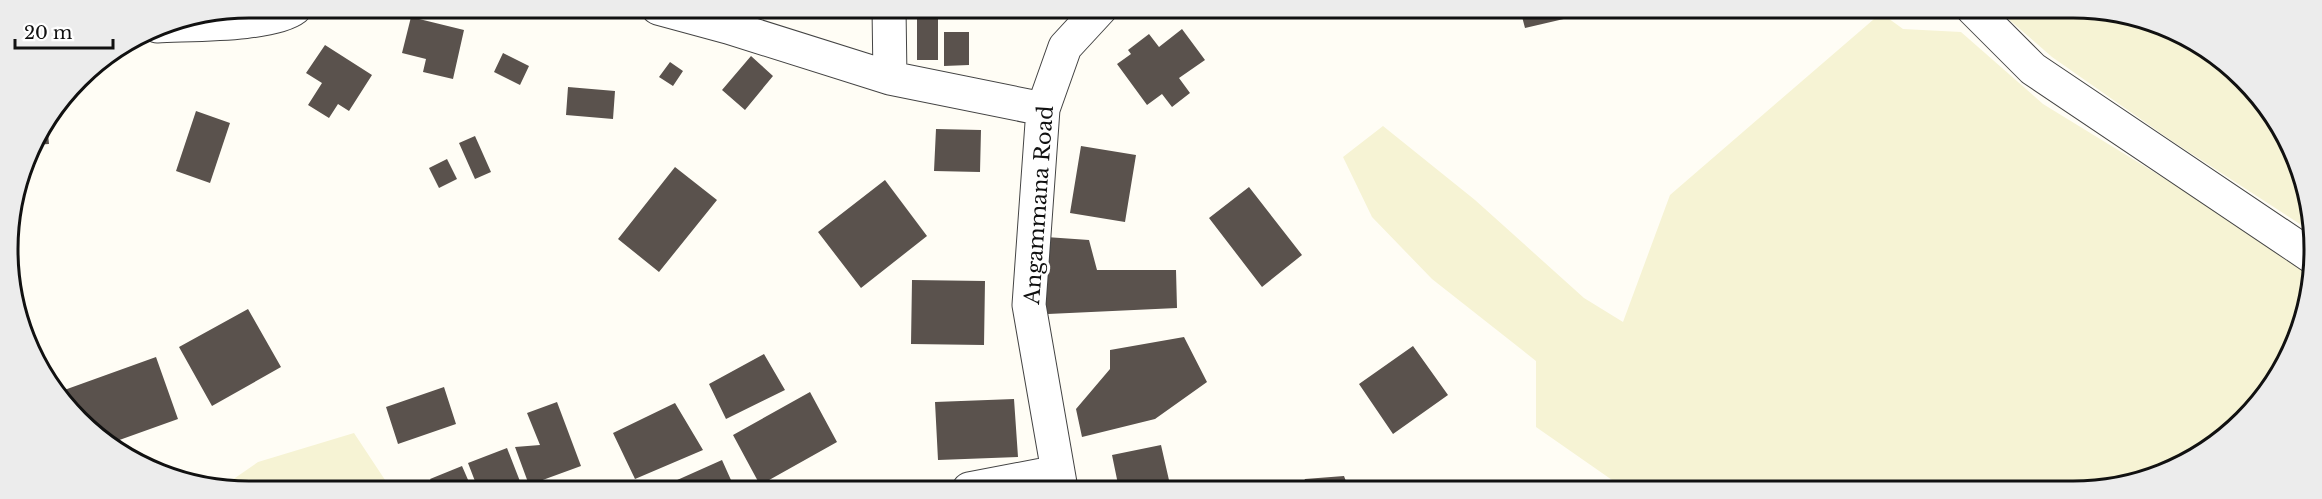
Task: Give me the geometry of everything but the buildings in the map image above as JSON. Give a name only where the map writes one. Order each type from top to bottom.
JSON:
[{"type":"street","points":[[199,24],[267,18]]},
{"type":"street","points":[[695,18],[890,78],[1043,109]]},
{"type":"street","points":[[889,18],[890,78]]},
{"type":"street","name":"Angammana Road","points":[[1060,481],[1029,304],[1043,109],[1065,47],[1092,18]]},
{"type":"street","points":[[1982,18],[2033,69],[2304,251]]},
{"type":"shaded area","points":[[1875,18],[1888,18],[1903,29],[1961,32],[2043,104],[2304,264],[2300,295],[2292,324],[2273,365],[2247,402],[2225,424],[2201,442],[2175,457],[2147,469],[2118,477],[2088,481],[1614,481],[1536,427],[1536,361],[1432,279],[1372,217],[1343,157],[1383,126],[1475,200],[1584,298],[1623,322],[1670,195]]},
{"type":"shaded area","points":[[2007,18],[2088,18],[2118,22],[2147,30],[2201,57],[2225,75],[2247,97],[2273,134],[2292,175],[2303,226],[2172,141],[2052,57]]},
{"type":"shaded area","points":[[354,433],[386,481],[231,481],[258,462]]}]
